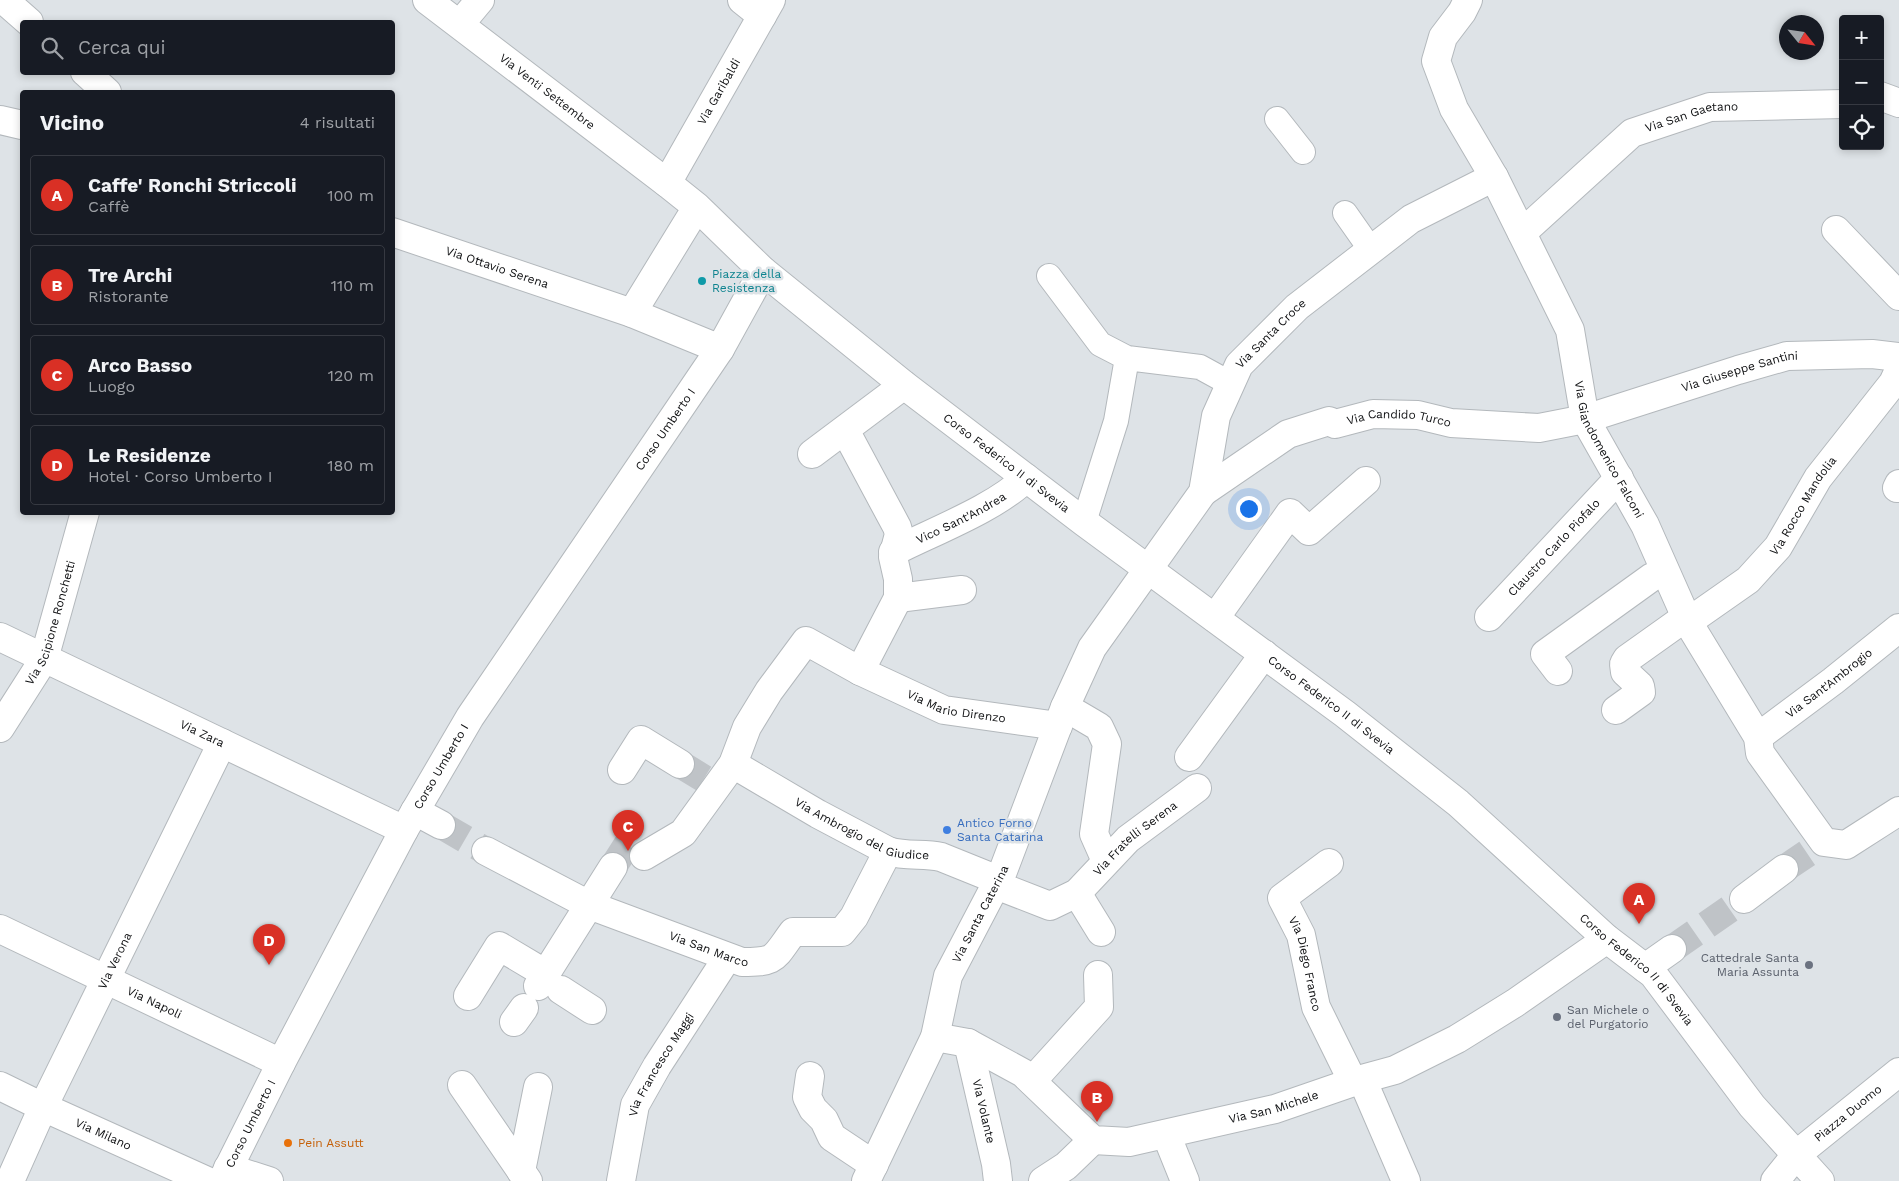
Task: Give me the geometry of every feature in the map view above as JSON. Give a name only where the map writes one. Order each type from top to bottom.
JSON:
[{"type":"street","points":[[4,0],[27,20]]},
{"type":"street","name":"Via Venti Settembre","points":[[427,0],[697,207]]},
{"type":"street","points":[[460,24],[480,0]]},
{"type":"street","name":"Via Giandomenico Falconi","points":[[1468,0],[1462,12],[1443,37],[1436,61],[1454,109],[1494,177],[1570,330],[1585,419],[1645,525],[1659,579],[1687,620],[1758,737],[1760,753],[1820,845],[1846,845],[1899,812]]},
{"type":"street","name":"Via Garibaldi","points":[[667,183],[759,5]]},
{"type":"street","points":[[88,75],[105,90]]},
{"type":"street","points":[[1884,97],[1899,103]]},
{"type":"street","name":"Via San Gaetano","points":[[1522,233],[1632,133],[1710,108],[1839,104]]},
{"type":"street","points":[[0,120],[20,125]]},
{"type":"street","name":"Via Santa Croce","points":[[1146,569],[1203,492],[1216,416],[1239,364],[1297,308],[1411,219],[1494,177]]},
{"type":"street","points":[[697,207],[763,271],[720,349],[632,313],[697,207]]},
{"type":"street","points":[[1836,230],[1899,296]]},
{"type":"street","name":"Via Ottavio Serena","points":[[395,233],[632,313]]},
{"type":"street","name":"Corso Federico II di Svevia","points":[[763,271],[904,385],[1146,569],[1345,714],[1458,803],[1607,939],[1653,974],[1752,1106],[1820,1181]]},
{"type":"street","name":"Corso Umberto I","points":[[219,1177],[409,821],[470,718],[720,349]]},
{"type":"street","name":"Via Giuseppe Santini","points":[[1585,419],[1787,356],[1872,354],[1899,357]]},
{"type":"street","name":"Via Rocco Mandolia","points":[[1616,710],[1640,692],[1640,686],[1626,672],[1624,664],[1627,659],[1748,580],[1778,547],[1818,478],[1893,383],[1899,370]]},
{"type":"street","points":[[812,454],[904,385]]},
{"type":"street","name":"Via Candido Turco","points":[[1203,492],[1288,434],[1330,421],[1335,424],[1373,414],[1400,414],[1418,415],[1451,423],[1539,428],[1585,419]]},
{"type":"street","points":[[845,430],[899,534],[892,556],[898,579],[898,598],[860,671]]},
{"type":"street","name":"Vico Sant'Andrea","points":[[893,552],[979,509],[1016,488],[1026,478]]},
{"type":"street","name":"Claustro Carlo Piofalo","points":[[1490,617],[1619,478]]},
{"type":"street","points":[[1214,618],[1290,513],[1309,531],[1366,481]]},
{"type":"street","name":"Via Scipione Ronchetti","points":[[0,728],[44,658],[84,515]]},
{"type":"street","name":"Via Santa Caterina","points":[[870,1173],[935,1037],[948,976],[1003,871],[1061,717],[1092,648],[1146,569]]},
{"type":"street","points":[[1558,671],[1546,654],[1659,579]]},
{"type":"street","points":[[898,598],[962,590]]},
{"type":"street","name":"Via Sant'Ambrogio","points":[[1758,737],[1899,628]]},
{"type":"street","name":"Via Zara","points":[[0,637],[222,743],[409,821]]},
{"type":"street","name":"Via Mario Direnzo","points":[[733,764],[747,727],[769,691],[806,641],[860,671],[944,710],[1061,717]]},
{"type":"street","points":[[1189,757],[1264,654]]},
{"type":"street","points":[[1061,717],[1099,727],[1107,744],[1094,834],[1106,861]]},
{"type":"street","points":[[622,770],[641,740],[680,764]]},
{"type":"street","name":"Via Verona","points":[[10,1181],[43,1107],[222,743]]},
{"type":"street","points":[[644,856],[683,833],[733,764]]},
{"type":"street","name":"Via Ambrogio del Giudice","points":[[733,764],[818,814],[888,851],[900,855],[932,855],[941,857],[997,883]]},
{"type":"street","name":"Via Fratelli Serena","points":[[997,883],[1050,906],[1077,893],[1128,839],[1198,788]]},
{"type":"street","points":[[409,821],[441,825]]},
{"type":"street","name":"Via San Marco","points":[[486,851],[588,906],[727,958],[742,962],[764,962],[773,959],[793,932],[842,932],[854,917],[888,851]]},
{"type":"street","name":"Via Diego Franco","points":[[1328,863],[1282,898],[1301,935],[1316,1007],[1358,1081]]},
{"type":"street","points":[[537,996],[613,866]]},
{"type":"street","points":[[1744,899],[1784,869]]},
{"type":"street","points":[[1077,893],[1101,932]]},
{"type":"street","name":"Via Napoli","points":[[0,929],[281,1064]]},
{"type":"street","name":"Via San Michele","points":[[1093,1140],[1130,1142],[1275,1109],[1395,1070],[1457,1039],[1515,1003],[1607,939]]},
{"type":"street","points":[[468,996],[499,946],[537,996],[592,1010]]},
{"type":"street","points":[[1645,968],[1672,948]]},
{"type":"street","name":"Via Francesco Maggi","points":[[621,1181],[635,1105],[657,1066],[727,958]]},
{"type":"street","points":[[1032,1081],[1099,1007],[1098,975]]},
{"type":"street","points":[[935,1037],[968,1042],[1023,1072],[1093,1140],[1066,1166],[1043,1181]]},
{"type":"street","name":"Via Volante","points":[[968,1042],[996,1164],[998,1181]]},
{"type":"street","name":"Piazza Duomo","points":[[1775,1181],[1796,1155],[1899,1072]]},
{"type":"street","points":[[810,1076],[807,1097],[813,1110],[824,1120],[832,1137],[870,1173]]},
{"type":"street","points":[[1358,1081],[1406,1181]]},
{"type":"street","name":"Via Milano","points":[[0,1086],[43,1107],[219,1177],[269,1181]]},
{"type":"street","points":[[462,1086],[525,1176]]},
{"type":"street","points":[[525,1176],[538,1087]]},
{"type":"street","points":[[1166,1134],[1185,1181]]},
{"type":"lane","points":[[1277,119],[1303,152]]},
{"type":"lane","points":[[1345,213],[1371,250]]},
{"type":"lane","points":[[1050,276],[1100,344],[1127,358],[1200,367],[1231,384]]},
{"type":"lane","points":[[1084,522],[1116,421],[1127,358]]},
{"type":"tunnel","points":[[680,764],[716,786]]},
{"type":"tunnel","points":[[441,825],[486,851]]},
{"type":"tunnel","points":[[613,867],[627,845],[644,856]]},
{"type":"tunnel","points":[[1784,869],[1815,848]]},
{"type":"tunnel","points":[[1672,949],[1744,899]]},
{"type":"place","name":"Piazza della Resistenza","points":[[702,281]]},
{"type":"place","name":"Antico Forno Santa Catarina","points":[[947,830]]},
{"type":"place","name":"Arco Basso","points":[[628,851]]},
{"type":"place","name":"Caffe' Ronchi Striccoli","points":[[1639,924]]},
{"type":"place","name":"Le Residenze","points":[[269,965]]},
{"type":"place","name":"Cattedrale Santa Maria Assunta","points":[[1809,965]]},
{"type":"place","name":"San Michele o del Purgatorio","points":[[1557,1017]]},
{"type":"place","name":"Tre Archi","points":[[1097,1122]]},
{"type":"place","name":"Pein Assutt","points":[[288,1143]]}]
